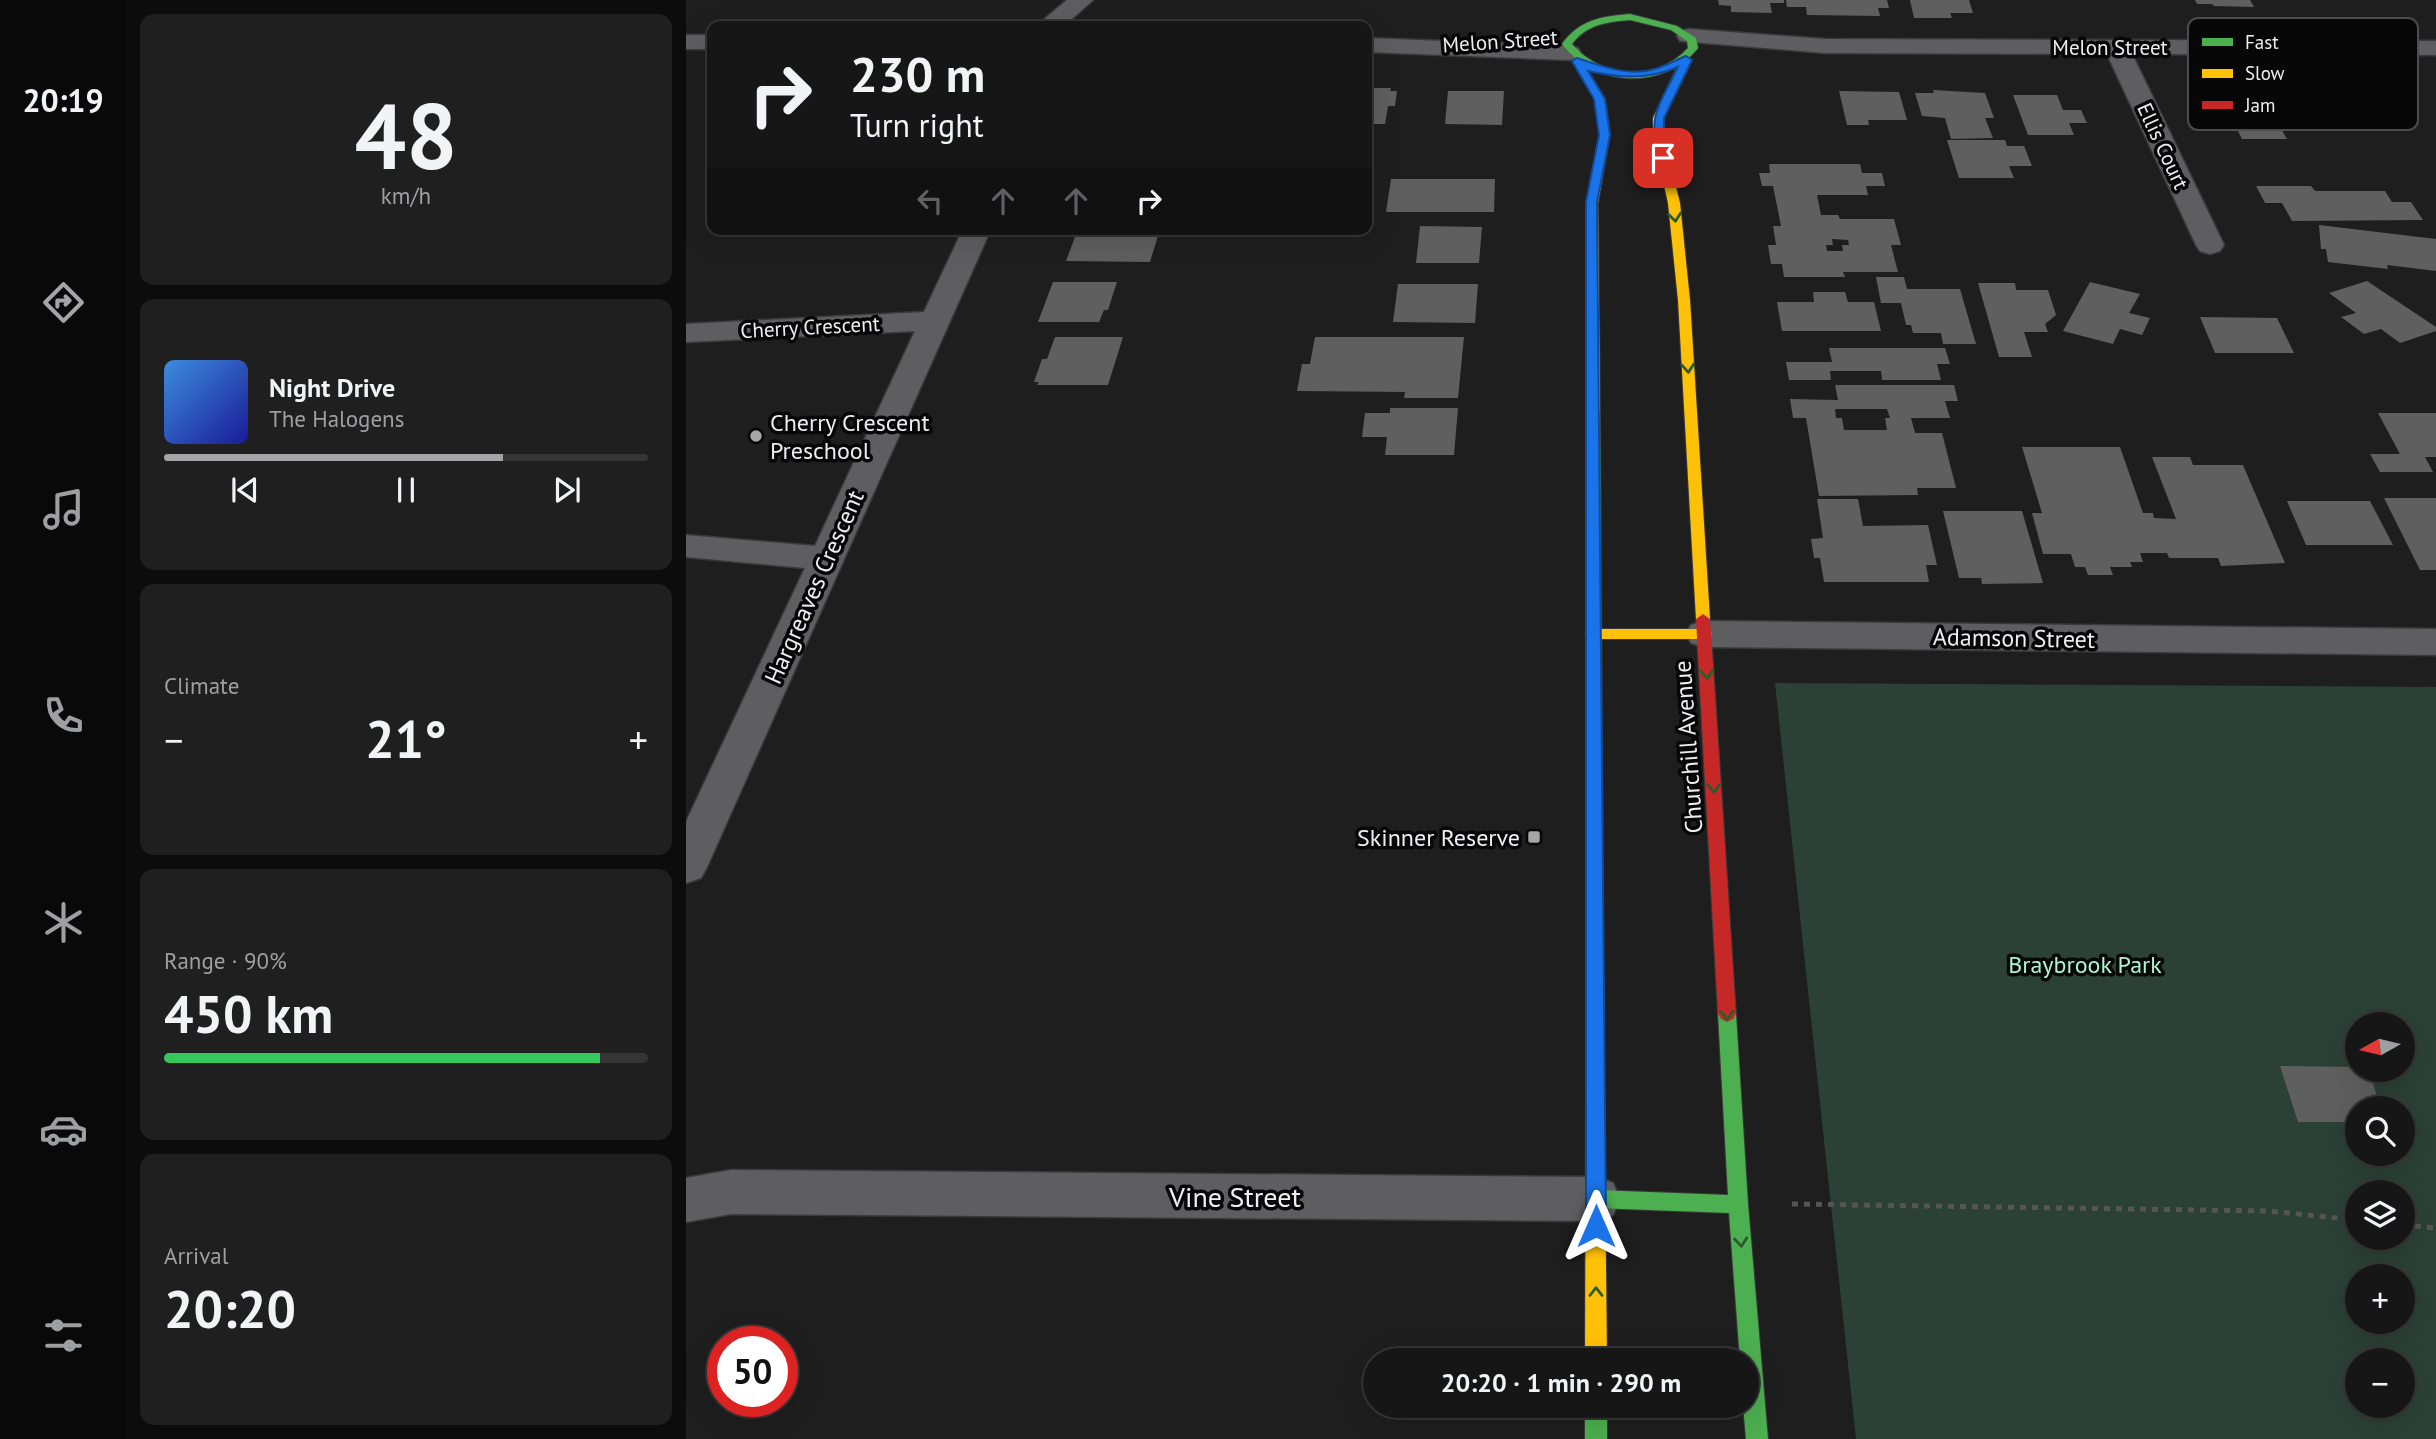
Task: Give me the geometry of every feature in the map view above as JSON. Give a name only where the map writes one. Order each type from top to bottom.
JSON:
[{"type":"main road","points":[[1587,10],[1574,44],[1600,99],[1605,135],[1592,202],[1596,1348]]},
{"type":"main road","points":[[1662,10],[1686,45]]},
{"type":"main road","points":[[1574,44],[1602,20],[1630,18],[1666,23],[1686,45]]},
{"type":"main road","points":[[1574,44],[1591,68],[1634,75],[1655,73],[1686,45]]},
{"type":"main road","name":"Churchill Avenue","points":[[1686,45],[1658,118],[1658,135],[1674,203],[1684,300],[1738,1204],[1757,1439]]},
{"type":"main road","name":"Adamson Street","points":[[1593,634],[1704,634]]},
{"type":"main road","name":"Vine Street","points":[[1596,1199],[1738,1204]]},
{"type":"main road","points":[[1596,1418],[1596,1439]]},
{"type":"street","points":[[1056,21],[1083,0]]},
{"type":"street","points":[[1083,0],[1086,21]]},
{"type":"street","points":[[686,42],[707,42]]},
{"type":"street","name":"Melon Street","points":[[1372,45],[1574,44]]},
{"type":"street","name":"Melon Street","points":[[1686,45],[2188,47]]},
{"type":"street","name":"Ellis Court","points":[[2116,47],[2210,245]]},
{"type":"street","name":"Melon Street","points":[[2418,48],[2436,48]]},
{"type":"street","name":"Hargreaves Crescent","points":[[686,867],[974,235]]},
{"type":"street","name":"Cherry Crescent","points":[[686,333],[934,321]]},
{"type":"street","points":[[686,546],[828,559]]},
{"type":"street","name":"Adamson Street","points":[[1704,634],[2436,642]]},
{"type":"street","name":"Vine Street","points":[[701,1191],[1596,1199]]},
{"type":"path","points":[[1738,1204],[2269,1211],[2345,1219]]},
{"type":"path","points":[[2415,1226],[2436,1228]]},
{"type":"green space","name":"Braybrook Park","points":[[1775,683],[2436,687],[2436,1439],[1856,1439]]},
{"type":"building","points":[[1718,0],[1784,0],[1784,3],[1770,3],[1772,13],[1731,12],[1731,6],[1719,5]]},
{"type":"building","points":[[1786,0],[1887,0],[1889,8],[1878,8],[1880,16],[1807,15],[1806,7],[1787,7]]},
{"type":"building","points":[[1910,0],[1969,0],[1973,13],[1950,13],[1952,18],[1914,18]]},
{"type":"building","points":[[2195,0],[2250,0],[2254,7],[2197,4]]},
{"type":"building","points":[[1372,88],[1391,88],[1390,91],[1397,91],[1395,106],[1388,106],[1385,124],[1372,124]]},
{"type":"building","points":[[1933,90],[1985,93],[1994,118],[1985,118],[1993,138],[1951,139],[1945,118],[1922,116],[1915,93],[1934,93]]},
{"type":"building","points":[[1448,91],[1504,91],[1502,125],[1445,124]]},
{"type":"building","points":[[1839,91],[1899,92],[1907,120],[1868,120],[1869,125],[1847,125]]},
{"type":"building","points":[[2013,95],[2057,95],[2063,110],[2081,110],[2087,123],[2069,123],[2074,135],[2028,135]]},
{"type":"building","points":[[2238,130],[2282,130],[2287,139],[2242,139]]},
{"type":"building","points":[[1947,140],[2005,140],[2007,146],[2024,146],[2032,166],[2009,166],[2014,178],[1959,178]]},
{"type":"building","points":[[1769,164],[1860,164],[1862,173],[1882,173],[1885,186],[1866,186],[1868,195],[1817,195],[1821,215],[1838,215],[1840,219],[1894,219],[1901,245],[1891,245],[1898,272],[1843,272],[1845,277],[1784,277],[1782,264],[1771,264],[1768,245],[1776,245],[1773,226],[1781,226],[1773,186],[1762,186],[1759,173],[1770,173]],"holes":[[[1832,239],[1848,240],[1849,245],[1842,245],[1843,251],[1827,251],[1826,245],[1833,245]]]},
{"type":"building","points":[[1391,179],[1495,179],[1494,212],[1386,212]]},
{"type":"building","points":[[2256,186],[2311,186],[2315,191],[2385,191],[2392,202],[2411,202],[2423,220],[2292,221],[2282,203],[2265,203]]},
{"type":"building","points":[[2319,225],[2436,239],[2436,271],[2328,262],[2326,249],[2321,249]]},
{"type":"building","points":[[1420,226],[1482,227],[1479,263],[1416,263]]},
{"type":"building","points":[[1076,235],[1158,235],[1150,262],[1066,261]]},
{"type":"building","points":[[1876,277],[1904,277],[1907,289],[1960,289],[1976,344],[1943,344],[1941,333],[1913,333],[1911,325],[1906,325],[1901,303],[1881,303]]},
{"type":"building","points":[[2367,281],[2436,327],[2436,331],[2400,343],[2381,329],[2364,334],[2341,317],[2356,313],[2329,293]]},
{"type":"building","points":[[1053,282],[1117,282],[1108,310],[1104,310],[1099,322],[1038,322]]},
{"type":"building","points":[[2090,282],[2140,294],[2129,313],[2150,318],[2142,335],[2120,329],[2113,344],[2063,331]]},
{"type":"building","points":[[1978,283],[2015,283],[2016,290],[2048,290],[2056,315],[2045,324],[2048,332],[2024,332],[2032,357],[1999,357]]},
{"type":"building","points":[[1398,284],[1478,284],[1475,323],[1393,322]]},
{"type":"building","points":[[1813,292],[1845,292],[1848,302],[1874,302],[1881,331],[1782,331],[1777,302],[1814,302]]},
{"type":"building","points":[[2200,317],[2277,318],[2294,353],[2215,353]]},
{"type":"building","points":[[1055,337],[1123,337],[1108,385],[1037,385],[1039,382],[1034,382],[1042,359],[1047,359]]},
{"type":"building","points":[[1315,337],[1464,337],[1458,398],[1404,398],[1405,392],[1297,391],[1302,364],[1310,364]]},
{"type":"building","points":[[1829,348],[1945,348],[1950,364],[1937,364],[1941,380],[1882,380],[1881,371],[1830,371],[1831,380],[1789,380],[1786,362],[1832,362]]},
{"type":"building","points":[[1835,385],[1954,385],[1958,401],[1945,401],[1950,418],[1911,418],[1915,433],[1942,433],[1956,488],[1917,488],[1918,495],[1819,496],[1806,418],[1793,418],[1790,399],[1838,400]],"holes":[[[1835,409],[1887,409],[1890,418],[1885,418],[1887,430],[1844,430],[1842,418],[1836,418]]]},
{"type":"building","points":[[1390,408],[1458,408],[1454,455],[1385,455],[1387,437],[1362,437],[1365,413],[1390,413]]},
{"type":"building","points":[[2378,413],[2436,413],[2436,457],[2425,457],[2433,472],[2380,472],[2370,454],[2400,454]]},
{"type":"building","points":[[2022,447],[2120,447],[2143,513],[2153,513],[2154,518],[2176,519],[2152,457],[2190,457],[2193,465],[2243,465],[2285,563],[2221,566],[2218,558],[2169,558],[2167,553],[2140,553],[2143,562],[2130,562],[2132,567],[2110,567],[2113,575],[2088,575],[2085,567],[2075,567],[2071,554],[2043,554],[2032,513],[2042,513]]},
{"type":"building","points":[[2384,498],[2436,498],[2436,570],[2420,570]]},
{"type":"building","points":[[1817,499],[1858,499],[1863,526],[1928,525],[1937,565],[1926,565],[1929,582],[1824,582],[1820,558],[1814,558],[1811,539],[1823,538]]},
{"type":"building","points":[[2287,501],[2370,501],[2393,545],[2306,545]]},
{"type":"building","points":[[1943,511],[2022,511],[2043,583],[1982,584],[1981,578],[1959,578]]},
{"type":"building","points":[[2280,1066],[2345,1067],[2345,1082],[2372,1082],[2377,1096],[2345,1096],[2345,1122],[2298,1122]]},
{"type":"traffic: fast","points":[[1630,17],[1674,28],[1692,40],[1693,48],[1681,61],[1666,70],[1629,76],[1593,67],[1578,57],[1567,44],[1586,26],[1603,20],[1630,17]]},
{"type":"traffic: fast","points":[[1593,412],[1595,1078]]},
{"type":"traffic: fast","points":[[1727,1014],[1738,1204],[1757,1439]]},
{"type":"traffic: fast","points":[[1596,1199],[1738,1204]]},
{"type":"traffic: fast","points":[[1596,1418],[1596,1439]]},
{"type":"traffic: slow","points":[[1686,59],[1658,118],[1658,136],[1674,203],[1684,300],[1703,619]]},
{"type":"traffic: slow","points":[[1577,61],[1600,99],[1605,134],[1592,203],[1593,412]]},
{"type":"traffic: slow","points":[[1593,634],[1704,634]]},
{"type":"traffic: slow","points":[[1595,1078],[1596,1348]]},
{"type":"traffic: jam","points":[[1703,619],[1727,1014]]},
{"type":"place","name":"Cherry Crescent Preschool","points":[[756,436]]},
{"type":"place","name":"Skinner Reserve","points":[[1534,837]]},
{"type":"route","points":[[1596,1226],[1592,202],[1605,135],[1600,99],[1577,61],[1611,73],[1634,75],[1655,73],[1686,60],[1658,118],[1658,135],[1663,158]]}]
